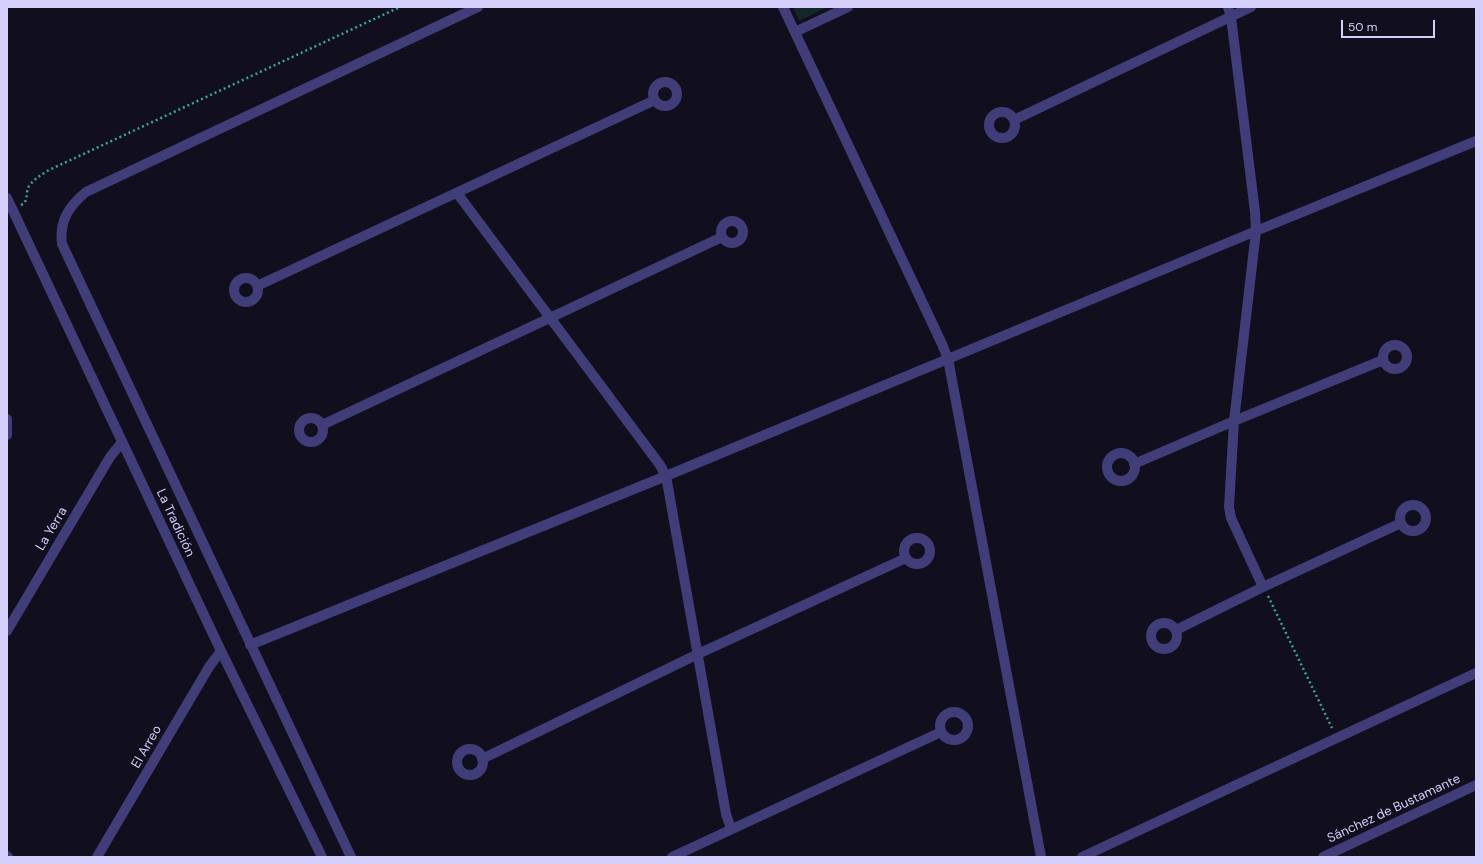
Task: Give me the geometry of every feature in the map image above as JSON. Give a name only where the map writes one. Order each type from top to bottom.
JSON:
[{"type":"street","points":[[350,857],[62,244],[61,228],[74,201],[86,192],[478,7]]},
{"type":"street","points":[[783,7],[948,359],[1041,857]]},
{"type":"street","points":[[795,32],[848,7]]},
{"type":"street","points":[[1014,120],[1230,12],[1251,7]]},
{"type":"street","points":[[1230,12],[1256,230],[1234,421],[1229,507],[1231,518],[1263,587]]},
{"type":"street","points":[[257,286],[655,100]]},
{"type":"street","points":[[250,645],[666,476],[1256,230],[1476,142]]},
{"type":"street","points":[[456,193],[552,319],[660,465],[666,476],[726,814],[731,829]]},
{"type":"street","name":"La Tradición","points":[[7,198],[221,651],[322,857]]},
{"type":"street","points":[[322,425],[552,319],[722,237]]},
{"type":"street","points":[[1134,464],[1383,360]]},
{"type":"street","points":[[7,419],[7,435]]},
{"type":"street","name":"La Yerra","points":[[7,631],[110,457],[122,442]]},
{"type":"street","points":[[1176,630],[1263,587],[1401,523]]},
{"type":"street","points":[[482,759],[698,654],[906,558]]},
{"type":"street","name":"El Arreo","points":[[97,857],[209,667],[221,651]]},
{"type":"street","points":[[1082,857],[1476,673]]},
{"type":"street","points":[[672,857],[941,732]]},
{"type":"street","name":"Sánchez de Bustamante","points":[[1323,857],[1476,784]]},
{"type":"path","points":[[12,208],[23,204],[26,200],[27,190],[30,185],[49,170],[400,7]]},
{"type":"path","points":[[1263,587],[1337,738]]},
{"type":"green space","points":[[793,7],[828,7],[799,21]]}]
